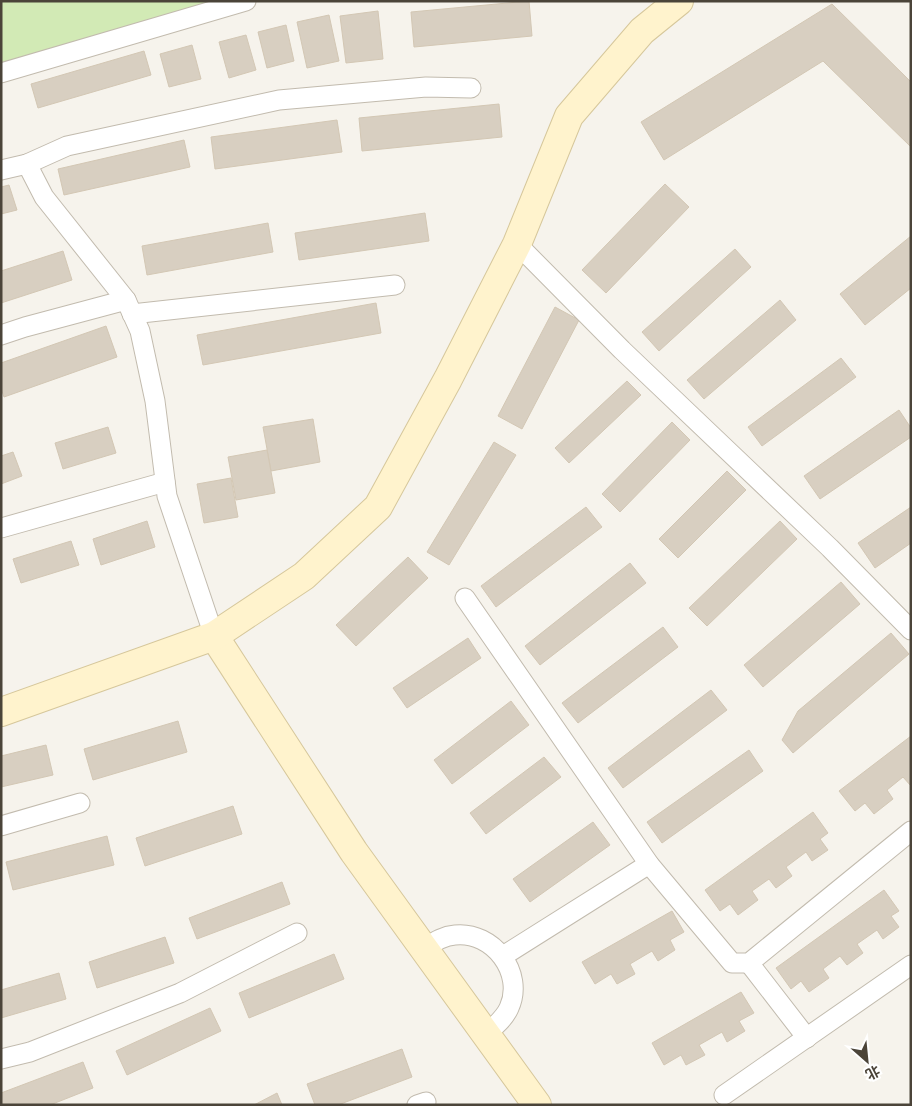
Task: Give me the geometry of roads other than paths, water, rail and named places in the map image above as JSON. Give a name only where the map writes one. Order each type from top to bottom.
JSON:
[{"type":"street","points":[[1,73],[246,1]]},
{"type":"street","points":[[1,712],[214,636],[304,576],[378,507],[448,379],[517,244],[569,116],[642,31],[679,1]]},
{"type":"street","points":[[1,170],[28,164],[66,146],[279,100],[426,87],[471,88]]},
{"type":"street","points":[[28,164],[44,197],[129,307],[140,331],[155,401],[167,496],[214,636],[354,852],[537,1105]]},
{"type":"street","points":[[517,244],[622,350],[830,548],[911,630]]},
{"type":"street","points":[[1,336],[25,327],[129,307],[394,285]]},
{"type":"street","points":[[1,528],[165,482]]},
{"type":"street","points":[[465,598],[650,864],[732,963],[748,963],[911,831]]},
{"type":"street","points":[[1,826],[80,803]]},
{"type":"street","points":[[503,956],[650,864]]},
{"type":"street","points":[[1,1059],[30,1052],[180,992],[297,933]]},
{"type":"street","points":[[424,948],[439,938],[456,934],[474,936],[490,944],[503,956],[511,972],[513,990],[509,1008],[500,1023],[486,1034]]},
{"type":"street","points":[[748,963],[806,1038]]},
{"type":"street","points":[[724,1095],[911,965]]}]
